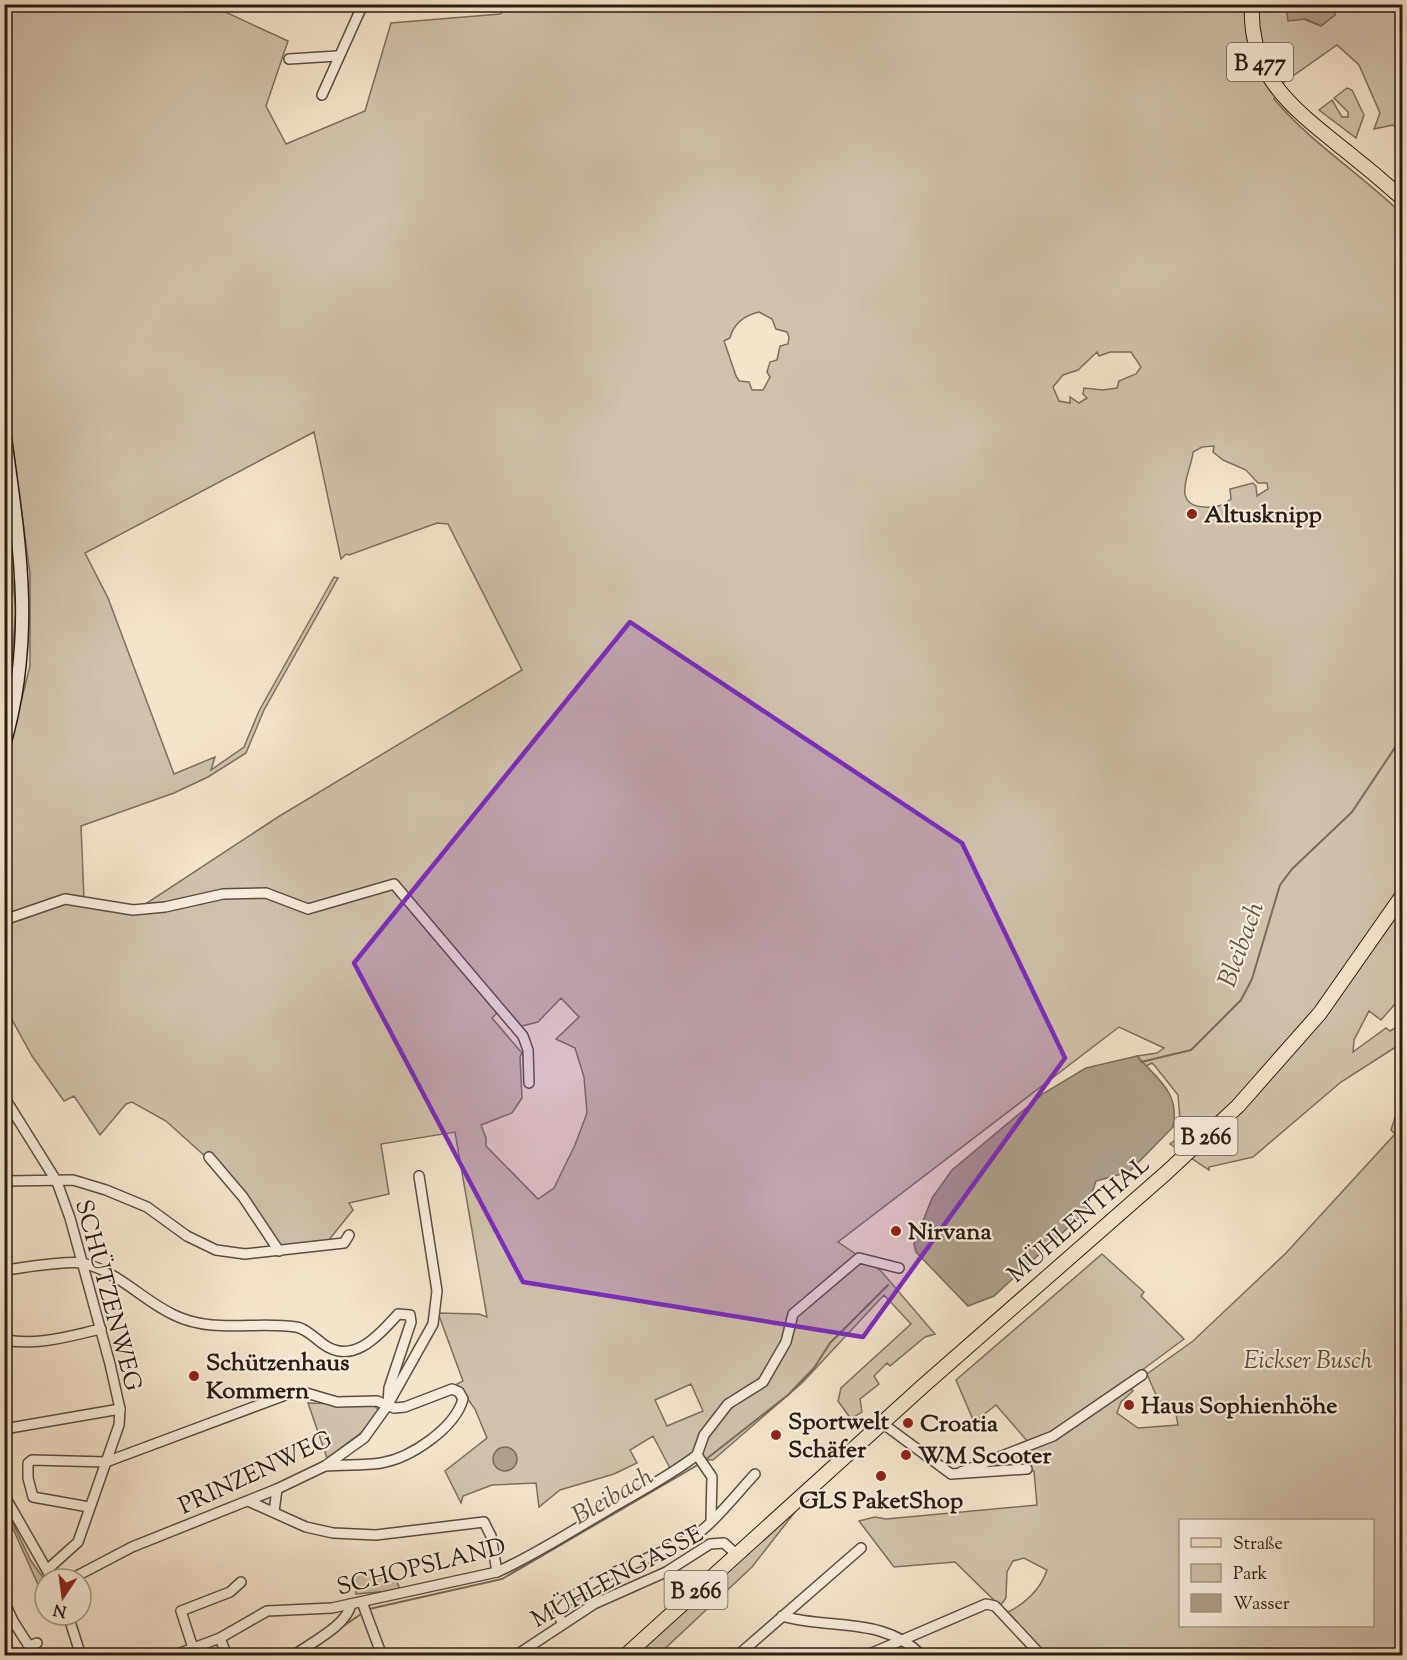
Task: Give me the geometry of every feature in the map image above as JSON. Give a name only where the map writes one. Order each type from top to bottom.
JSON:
[{"type":"main road","name":"B 477","points":[[1252,4],[1251,26],[1255,45],[1263,68],[1276,89],[1319,129],[1402,198]]},
{"type":"main road","name":"MÜHLENTHAL","points":[[882,1423],[1238,1106],[1320,1013],[1402,896]]},
{"type":"main road","name":"B 266","points":[[625,1656],[882,1423]]},
{"type":"street","points":[[322,96],[363,4]]},
{"type":"street","points":[[289,59],[338,56]]},
{"type":"street","points":[[4,431],[20,545],[24,613],[20,672],[4,745]]},
{"type":"street","points":[[4,920],[65,899],[133,910],[165,907],[223,894],[266,893],[308,909],[394,884],[523,1036],[528,1050],[529,1083]]},
{"type":"street","name":"SCHÜTZENWEG","points":[[4,1097],[57,1182],[70,1218],[80,1263],[101,1329],[120,1410],[119,1425],[78,1542],[50,1567]]},
{"type":"street","points":[[209,1157],[243,1197],[279,1251]]},
{"type":"street","name":"PRINZENWEG","points":[[93,1567],[132,1547],[277,1489],[325,1466],[364,1438],[387,1406],[433,1324],[438,1291],[419,1176]]},
{"type":"street","points":[[4,1181],[73,1180],[137,1203],[187,1236],[216,1250],[245,1254],[279,1251],[344,1243],[349,1235]]},
{"type":"street","points":[[711,1519],[712,1477],[701,1460],[704,1435],[728,1404],[763,1382],[786,1342],[793,1314],[825,1289],[841,1270],[863,1258],[899,1268]]},
{"type":"street","points":[[4,1270],[80,1263],[119,1279],[174,1315],[227,1327],[300,1327],[331,1350],[342,1352],[363,1348],[377,1337],[398,1314],[410,1316],[411,1322],[388,1388],[387,1406]]},
{"type":"street","points":[[6,1340],[25,1343],[50,1341],[101,1329]]},
{"type":"street","points":[[882,1423],[951,1474],[1053,1436],[1142,1375]]},
{"type":"street","points":[[89,1507],[33,1497],[27,1468],[32,1460],[106,1462],[291,1393],[303,1392],[337,1402],[377,1401],[387,1406],[405,1407],[452,1389],[459,1392],[463,1399],[453,1421],[429,1441],[400,1456],[382,1463],[325,1466]]},
{"type":"street","points":[[4,1429],[120,1410]]},
{"type":"street","name":"SCHOPSLAND","points":[[172,1656],[220,1638],[267,1611],[332,1608],[351,1604],[365,1608],[497,1572],[526,1558],[608,1509],[701,1460]]},
{"type":"street","points":[[961,1472],[981,1474],[1027,1469]]},
{"type":"street","points":[[562,1623],[558,1612],[577,1594],[702,1530],[755,1474]]},
{"type":"street","points":[[274,1512],[277,1489]]},
{"type":"street","points":[[4,1495],[23,1531],[47,1567]]},
{"type":"street","points":[[248,1501],[316,1530],[348,1534],[422,1531],[484,1522],[491,1536],[497,1572]]},
{"type":"street","name":"MÜHLENGASSE","points":[[515,1656],[594,1604],[666,1572],[710,1544],[724,1544],[736,1554]]},
{"type":"street","points":[[737,1656],[861,1548]]},
{"type":"street","points":[[194,1648],[181,1611],[230,1592],[241,1582]]},
{"type":"street","points":[[4,1601],[9,1623],[24,1642],[29,1646],[37,1642]]},
{"type":"street","points":[[293,1656],[340,1622],[350,1611],[351,1604]]},
{"type":"street","points":[[865,1656],[986,1605],[995,1606],[1038,1654]]},
{"type":"street","points":[[365,1608],[382,1656]]},
{"type":"street","points":[[782,1616],[849,1623],[903,1639],[922,1656]]},
{"type":"street","points":[[72,1627],[81,1655]]},
{"type":"street","points":[[220,1638],[227,1656]]},
{"type":"highlighted area","points":[[630,622],[962,843],[1065,1058],[863,1337],[523,1282],[354,963]]},
{"type":"green space","points":[[1291,4],[1287,13],[1321,26],[1335,15],[1334,5],[1402,5],[1402,134],[1393,125],[1374,129],[1380,113],[1359,65],[1337,45],[1283,83],[1274,99],[1304,130],[1402,214],[1402,996],[1381,1020],[1369,1011],[1354,1040],[1353,1052],[1386,1028],[1390,1031],[1402,1024],[1402,1043],[1341,1082],[1253,1157],[1209,1167],[1209,1170],[1170,1144],[1189,1130],[1180,1119],[1178,1095],[1152,1063],[1146,1066],[1137,1056],[1157,1053],[1164,1048],[1119,1027],[838,1242],[881,1271],[935,1334],[925,1337],[890,1366],[887,1363],[874,1376],[879,1384],[860,1399],[862,1412],[851,1419],[838,1401],[841,1388],[911,1324],[884,1295],[802,1383],[713,1460],[686,1459],[671,1470],[653,1436],[630,1450],[637,1463],[614,1474],[560,1490],[539,1507],[536,1483],[492,1485],[463,1496],[461,1503],[445,1471],[487,1438],[475,1409],[457,1384],[463,1381],[438,1313],[479,1314],[487,1317],[455,1132],[381,1144],[389,1194],[349,1203],[353,1210],[328,1241],[282,1248],[241,1191],[209,1152],[206,1157],[166,1121],[132,1102],[126,1104],[100,1135],[74,1096],[64,1101],[32,1056],[5,1007],[5,766],[30,666],[30,574],[5,386],[4,5],[218,5],[223,11],[288,41],[266,106],[286,144],[365,111],[391,23],[500,14],[509,5]],"holes":[[[759,312],[772,319],[776,329],[787,332],[789,337],[788,344],[780,346],[777,360],[770,362],[767,372],[770,377],[763,390],[752,390],[749,382],[739,381],[724,341],[730,338],[740,321]],[[1097,352],[1099,356],[1110,352],[1131,352],[1141,367],[1136,374],[1119,381],[1117,388],[1103,390],[1084,388],[1083,394],[1087,398],[1079,403],[1070,397],[1070,403],[1059,401],[1053,387],[1063,375],[1078,370]],[[314,432],[341,559],[346,554],[349,555],[437,523],[448,524],[522,670],[278,817],[141,907],[84,899],[81,826],[174,793],[208,777],[246,753],[264,710],[338,578],[334,577],[259,711],[244,747],[211,770],[215,757],[174,774],[108,598],[85,553]],[[1214,446],[1213,452],[1223,460],[1246,470],[1258,483],[1267,483],[1268,489],[1257,496],[1256,486],[1253,483],[1230,489],[1231,499],[1219,506],[1193,505],[1187,500],[1185,493],[1193,452],[1202,447]],[[561,998],[579,1017],[556,1039],[575,1048],[584,1077],[587,1113],[575,1145],[554,1188],[538,1199],[486,1146],[486,1138],[481,1125],[512,1113],[522,1098],[520,1057],[522,1053],[492,1018],[498,1012],[518,1027],[538,1022]],[[691,1384],[703,1411],[667,1426],[655,1400]]]},
{"type":"green space","points":[[1347,88],[1352,90],[1364,115],[1356,138],[1319,110],[1332,100],[1342,117],[1348,117],[1348,112],[1334,98]]},
{"type":"green space","points":[[4,503],[16,609],[5,717]]},
{"type":"green space","name":"Eickser Busch","points":[[1402,1096],[1402,1655],[1039,1655],[1006,1613],[1031,1596],[1041,1584],[1047,1570],[1024,1558],[1013,1561],[1007,1572],[1006,1598],[1000,1606],[955,1562],[894,1567],[859,1521],[875,1517],[886,1519],[1037,1505],[1034,1471],[975,1471],[1043,1443],[1128,1385],[1133,1391],[1121,1402],[1117,1413],[1138,1428],[1178,1425],[1176,1414],[1162,1409],[1147,1374],[1193,1341],[1286,1253],[1395,1134],[1391,1130]]},
{"type":"green space","points":[[1102,1254],[1144,1292],[1141,1296],[1184,1339],[1072,1422],[1029,1443],[996,1405],[974,1422],[956,1380]]},
{"type":"green space","points":[[308,1403],[374,1405],[379,1411],[362,1432],[327,1458]]},
{"type":"green space","points":[[4,1505],[35,1567],[33,1567],[33,1573]]},
{"type":"green space","points":[[798,1508],[752,1567],[658,1655],[633,1656]]},
{"type":"green space","points":[[361,1571],[368,1571],[388,1581],[396,1578],[400,1590],[356,1594],[355,1576]]},
{"type":"water","points":[[1291,5],[1334,5],[1335,15],[1321,26],[1306,19],[1288,21],[1287,13]]},
{"type":"water","points":[[1137,1056],[1166,1087],[1173,1105],[1173,1127],[1129,1172],[1096,1181],[1086,1211],[994,1296],[968,1306],[916,1252],[914,1244],[932,1198],[952,1170],[1044,1093],[1086,1068]]},
{"type":"water","points":[[505,1447],[514,1450],[517,1459],[514,1468],[505,1471],[496,1468],[493,1459],[496,1450]]},
{"type":"waterway","name":"Bleibach","points":[[1141,1062],[1191,1050],[1241,1000],[1252,979],[1280,885],[1292,869],[1352,812],[1402,737]]},
{"type":"waterway","name":"Bleibach","points":[[705,1460],[788,1395],[814,1368],[830,1343],[888,1285]]},
{"type":"waterway","name":"Bleibach","points":[[369,1609],[502,1579],[701,1463]]},
{"type":"waterway","name":"Bleibach","points":[[339,1629],[364,1612]]},
{"type":"waterway","name":"Bleibach","points":[[305,1656],[325,1640]]},
{"type":"place","name":"Altusknipp","points":[[1192,514]]},
{"type":"place","name":"Nirvana","points":[[896,1231]]},
{"type":"place","name":"Schützenhaus Kommern","points":[[194,1376]]},
{"type":"place","name":"Haus Sophienhöhe","points":[[1129,1405]]},
{"type":"place","name":"Croatia","points":[[908,1423]]},
{"type":"place","name":"Sportwelt Schäfer","points":[[776,1435]]},
{"type":"place","name":"WM Scooter","points":[[906,1455]]},
{"type":"place","name":"GLS PaketShop","points":[[881,1476]]}]
